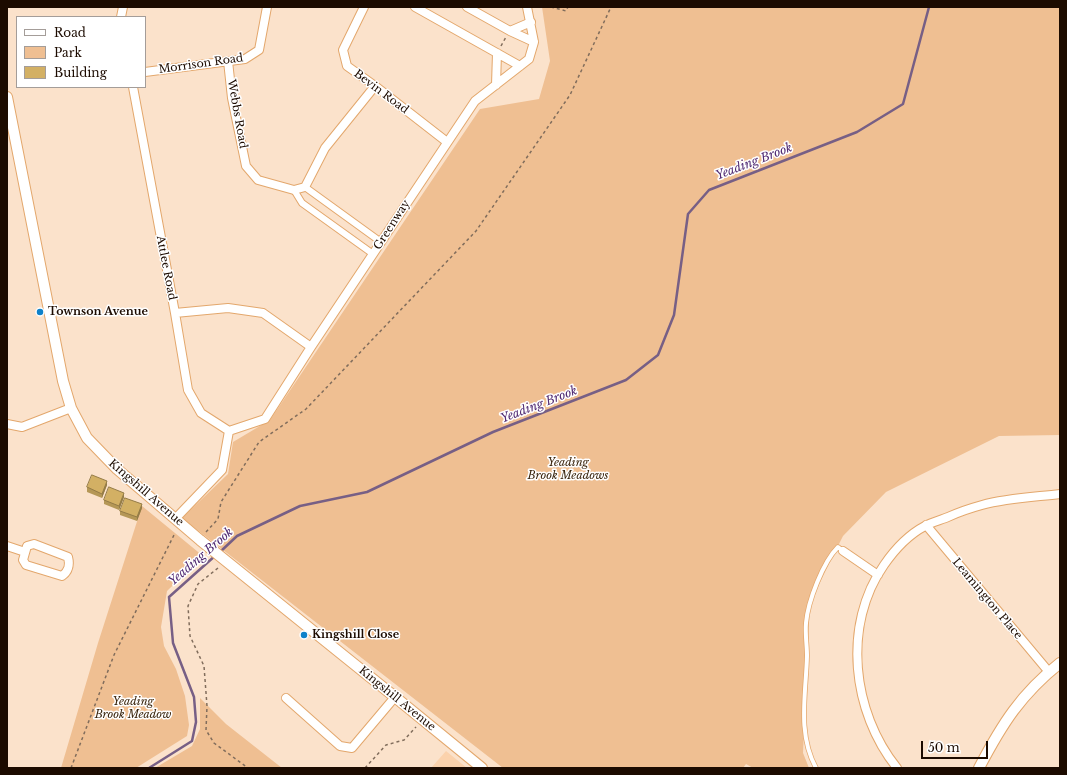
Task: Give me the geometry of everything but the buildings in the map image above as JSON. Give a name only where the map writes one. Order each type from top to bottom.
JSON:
[{"type":"street","name":"Morrison Road","points":[[146,72],[245,59],[258,50],[267,7]]},
{"type":"street","name":"Bevin Road","points":[[364,7],[343,50],[347,66],[447,142]]},
{"type":"street","points":[[415,7],[520,66]]},
{"type":"street","points":[[467,7],[534,42]]},
{"type":"street","name":"Greenway","points":[[229,431],[265,419],[311,347],[475,101],[529,59],[534,42],[527,7]]},
{"type":"street","points":[[510,30],[531,22]]},
{"type":"street","points":[[496,85],[497,53]]},
{"type":"street","name":"Webbs Road","points":[[228,61],[232,98],[246,166],[258,180],[294,190]]},
{"type":"street","points":[[373,254],[302,203],[294,190],[305,187],[325,148],[375,86]]},
{"type":"street","name":"Attlee Road","points":[[132,88],[175,313],[188,390],[201,412],[229,431]]},
{"type":"street","name":"Kingshill Avenue","points":[[7,97],[63,381],[71,408],[87,438],[117,469],[204,543],[482,768]]},
{"type":"street","points":[[305,187],[381,242]]},
{"type":"street","points":[[175,313],[228,308],[263,313],[311,347]]},
{"type":"street","points":[[7,424],[22,427],[71,408]]},
{"type":"street","points":[[179,521],[222,470],[229,431]]},
{"type":"street","points":[[898,768],[881,744],[869,718],[858,672],[860,620],[868,596],[878,575],[888,559],[900,545],[926,525],[983,505],[1060,494]]},
{"type":"street","name":"Leamington Place","points":[[926,525],[1049,672]]},
{"type":"street","points":[[34,544],[68,557],[70,562],[67,573],[62,576],[26,565],[24,560],[25,552],[27,546],[34,544]]},
{"type":"street","points":[[7,546],[25,552]]},
{"type":"street","points":[[843,551],[878,575]]},
{"type":"street","points":[[980,768],[1009,715],[1030,689],[1060,663]]},
{"type":"street","points":[[286,698],[340,746],[352,748],[396,697]]},
{"type":"lane","points":[[816,768],[807,746],[803,714],[807,657],[806,623],[809,609],[826,564],[838,547],[843,551]]},
{"type":"path","points":[[550,7],[566,11],[568,7]]},
{"type":"path","points":[[204,543],[218,519],[221,502],[259,442],[306,410],[476,231],[570,95],[610,7]]},
{"type":"path","points":[[497,53],[510,30]]},
{"type":"path","points":[[70,768],[114,655],[177,530],[179,521]]},
{"type":"path","points":[[226,561],[198,584],[188,606],[190,636],[204,666],[207,706],[206,730],[214,743],[248,768]]},
{"type":"path","points":[[365,768],[386,746],[404,740],[423,720]]},
{"type":"shaded area","points":[[446,751],[467,768],[431,768]]},
{"type":"green space","name":"Yeading Brook Meadows","points":[[542,7],[1060,7],[1060,435],[999,436],[886,492],[843,536],[810,602],[803,753],[809,768],[753,768],[746,764],[743,768],[503,768],[182,518],[228,474],[233,442],[270,420],[480,109],[539,99],[550,61]]},
{"type":"green space","name":"Yeading Brook Meadow","points":[[142,506],[203,556],[167,591],[161,627],[164,646],[176,669],[185,696],[189,725],[187,736],[136,768],[61,768],[98,643]]},
{"type":"green space","points":[[200,698],[226,724],[282,768],[155,768],[192,746],[200,729]]},
{"type":"waterway","name":"Yeading Brook","points":[[220,552],[237,536],[300,506],[367,492],[493,432],[626,380],[658,355],[674,315],[688,214],[709,190],[857,132],[903,104],[929,7]]},
{"type":"waterway","name":"Yeading Brook","points":[[149,768],[192,741],[196,722],[194,697],[173,643],[169,597],[216,555]]},
{"type":"place","name":"Townson Avenue","points":[[40,312]]},
{"type":"place","name":"Kingshill Close","points":[[304,635]]}]
